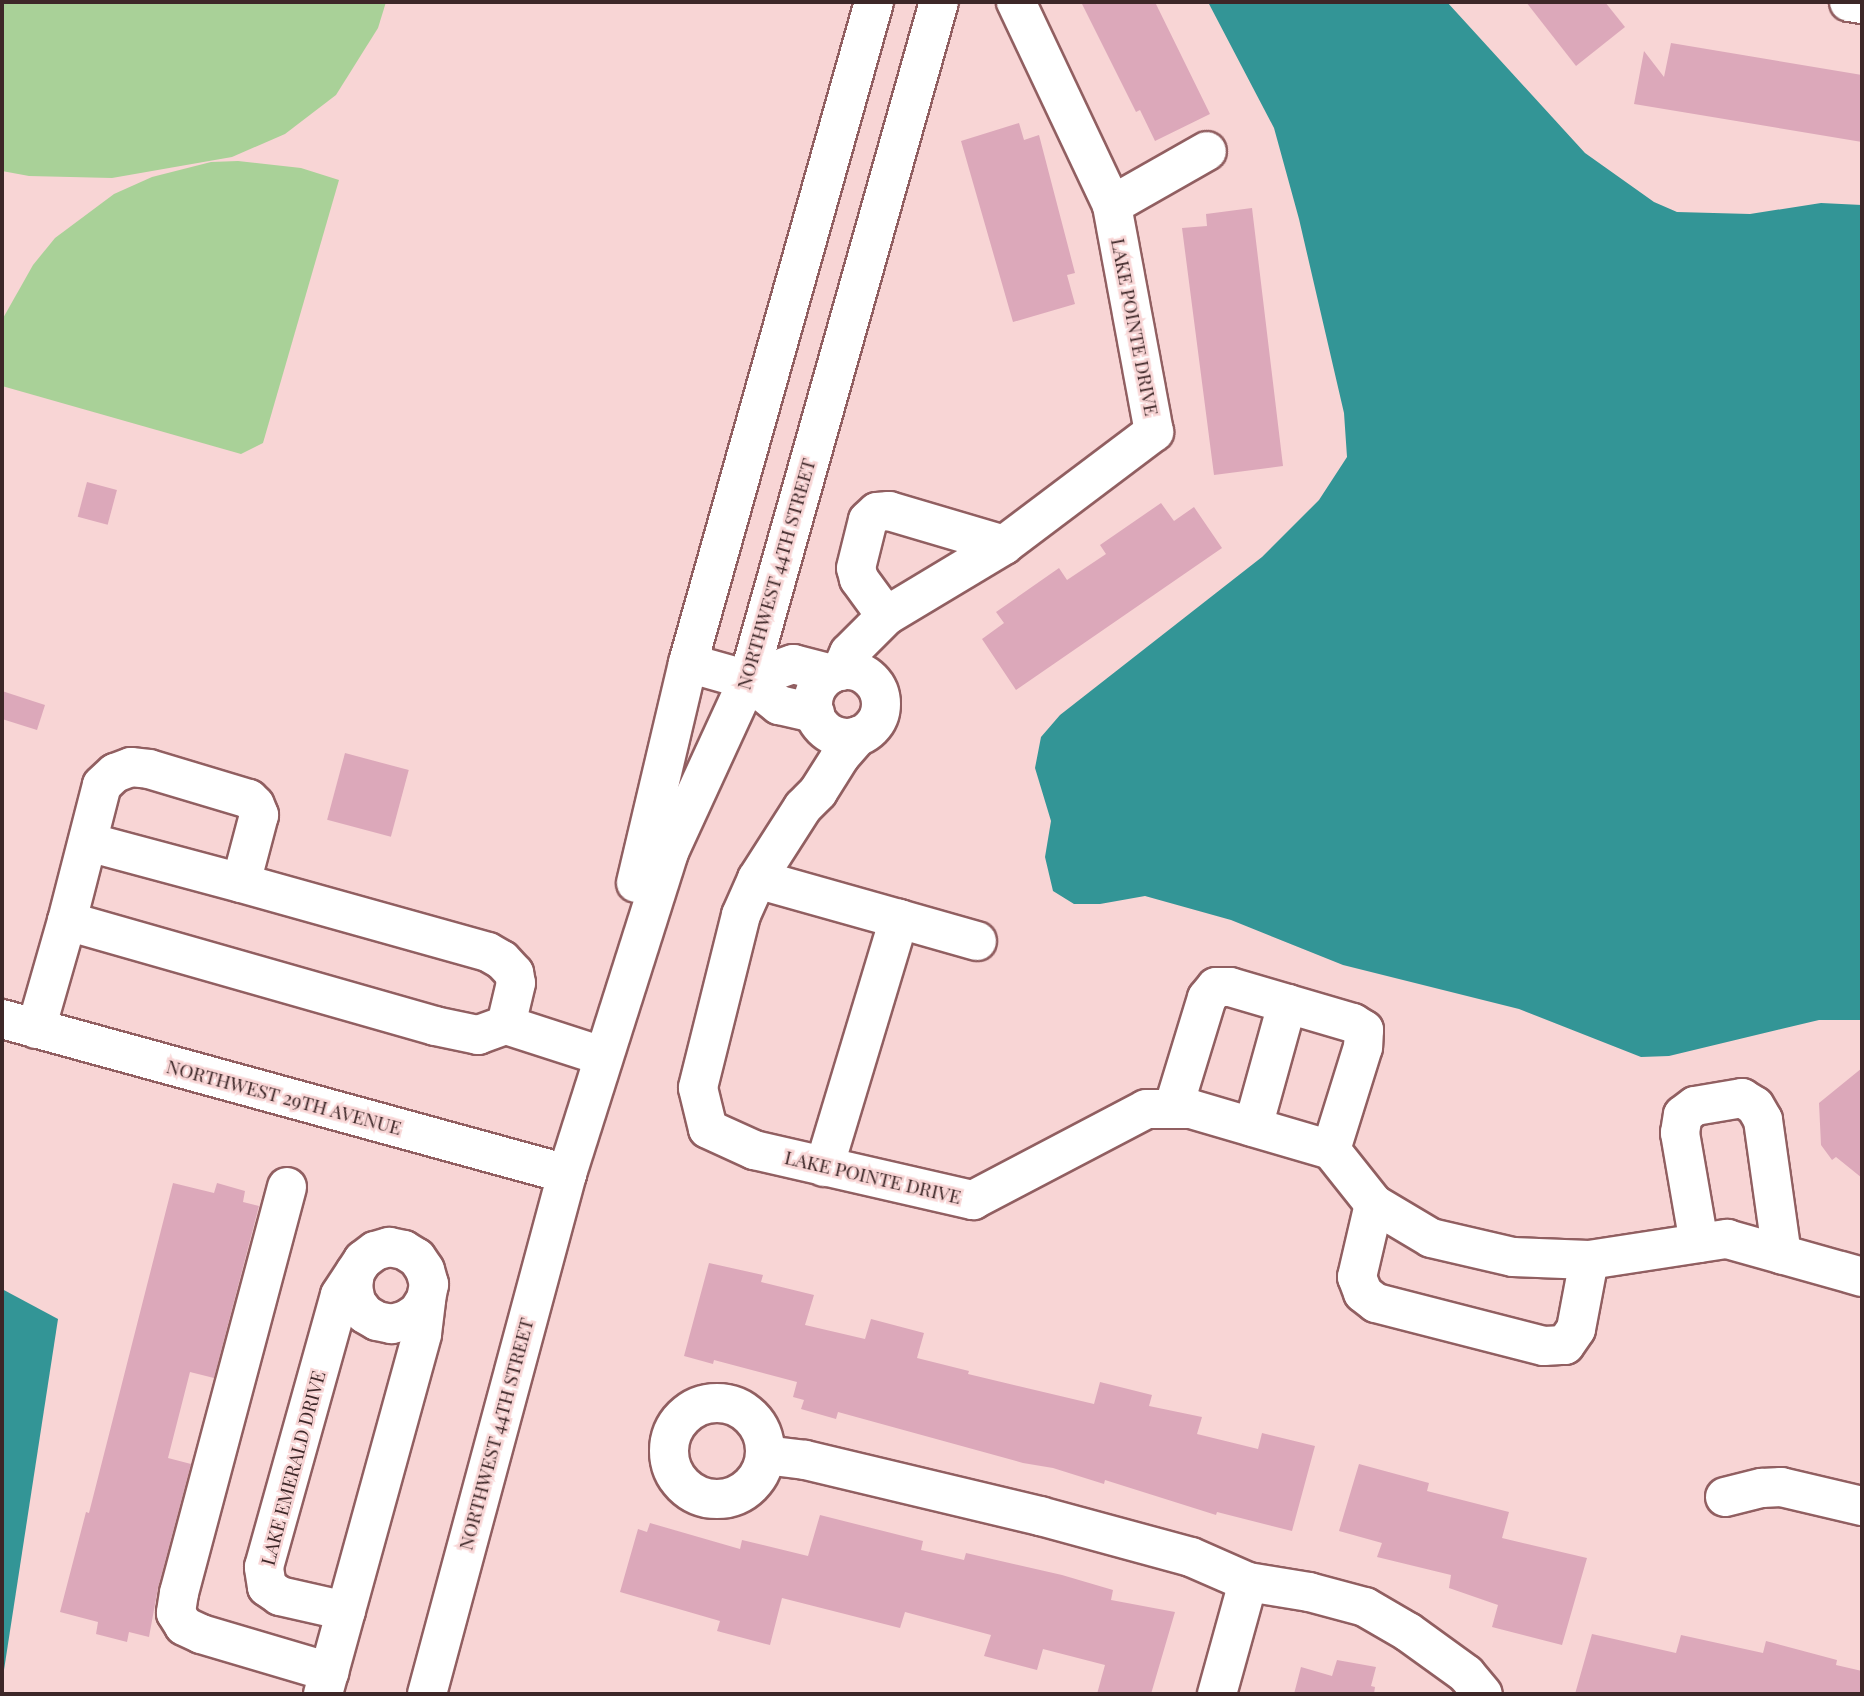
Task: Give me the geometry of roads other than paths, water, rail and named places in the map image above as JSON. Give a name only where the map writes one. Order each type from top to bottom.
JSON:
[{"type":"street","name":"NORTHWEST 44TH STREET","points":[[427,1694],[567,1174],[688,663],[874,2]]},
{"type":"street","name":"NORTHWEST 44TH STREET","points":[[567,1174],[668,852],[748,680],[939,2]]},
{"type":"street","name":"LAKE POINTE DRIVE","points":[[1016,2],[1016,8],[1112,205],[1154,432],[1004,545],[886,616],[876,637],[848,675],[819,687],[814,704],[831,738],[803,807],[757,879],[741,915],[698,1088],[708,1129],[754,1150],[973,1200],[1146,1109],[1191,1109],[1331,1150]]},
{"type":"street","points":[[1849,2],[1862,4]]},
{"type":"street","points":[[1112,205],[1208,151]]},
{"type":"street","points":[[886,616],[859,579],[856,568],[868,520],[877,512],[889,511],[1004,545]]},
{"type":"street","points":[[688,663],[748,680],[779,705],[831,738]]},
{"type":"street","points":[[748,680],[793,664],[848,675]]},
{"type":"street","name":"LAKE POINTE DRIVE","points":[[831,738],[874,725],[881,707],[880,697],[848,675]]},
{"type":"street","points":[[19,1024],[67,921],[102,785],[115,773],[131,767],[149,769],[248,799],[255,805],[258,815],[241,883]]},
{"type":"street","points":[[88,842],[488,952],[502,960],[514,973],[516,983],[506,1024]]},
{"type":"street","points":[[757,879],[978,941]]},
{"type":"street","points":[[824,1167],[899,919]]},
{"type":"street","points":[[67,921],[435,1026],[478,1035],[506,1024],[596,1054]]},
{"type":"street","points":[[1173,1109],[1207,998],[1216,987],[1230,987],[1353,1023],[1364,1030],[1363,1047],[1331,1150],[1374,1204],[1431,1238],[1513,1257],[1589,1260],[1727,1239],[1862,1277]]},
{"type":"street","points":[[1253,1128],[1287,1004]]},
{"type":"street","name":"NORTHWEST 29TH AVENUE","points":[[19,1024],[567,1174]]},
{"type":"street","points":[[1699,1243],[1680,1133],[1683,1115],[1696,1106],[1742,1098],[1755,1106],[1763,1120],[1782,1255]]},
{"type":"street","points":[[287,1187],[179,1593],[176,1614],[184,1626],[201,1634],[326,1683]]},
{"type":"street","points":[[1374,1204],[1357,1277],[1363,1293],[1376,1303],[1544,1346],[1565,1345],[1576,1329],[1589,1260]]},
{"type":"street","name":"LAKE EMERALD DRIVE","points":[[326,1683],[346,1611],[422,1334],[429,1284],[425,1270],[416,1258],[404,1250],[389,1247],[375,1251],[363,1259],[340,1295],[264,1567],[267,1587],[280,1596],[346,1611]]},
{"type":"street","points":[[355,1272],[352,1287],[356,1302],[365,1314],[377,1321],[392,1324],[406,1320],[418,1312],[426,1299]]},
{"type":"street","points":[[765,1455],[805,1460],[1040,1516],[1191,1557],[1248,1582],[1309,1592],[1365,1607],[1408,1632],[1466,1674],[1483,1694]]},
{"type":"street","points":[[1726,1497],[1762,1488],[1781,1487],[1862,1506]]},
{"type":"street","points":[[1217,1694],[1248,1582]]},
{"type":"water","points":[[1208,2],[1447,2],[1585,153],[1654,202],[1677,212],[1750,214],[1821,203],[1862,205],[1862,1020],[1819,1020],[1669,1056],[1641,1057],[1519,1009],[1343,965],[1231,920],[1145,896],[1100,904],[1074,904],[1053,891],[1045,857],[1051,821],[1035,768],[1041,737],[1060,715],[1262,557],[1319,500],[1347,457],[1344,413],[1299,219],[1274,128]]},
{"type":"water","points":[[2,1289],[58,1319],[2,1683]]}]
